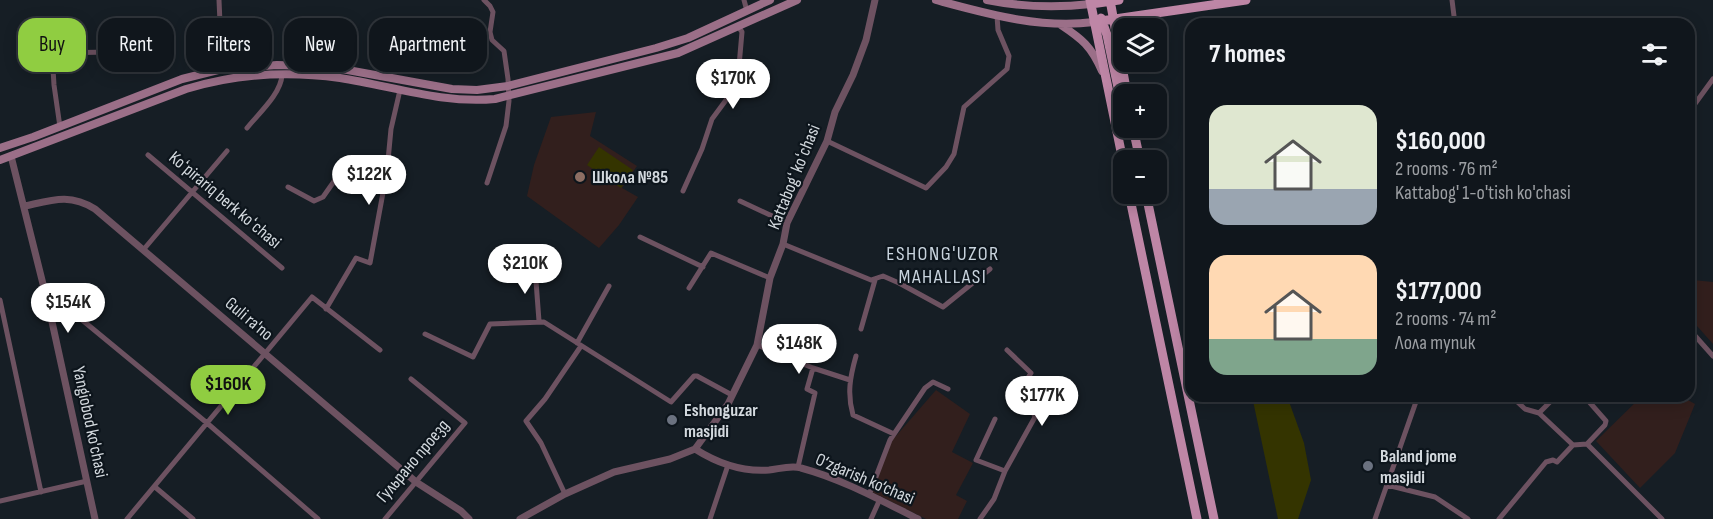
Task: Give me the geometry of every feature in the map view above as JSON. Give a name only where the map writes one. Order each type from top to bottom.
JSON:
[{"type":"main road","points":[[272,65],[342,69],[464,91],[508,86],[688,39],[770,0]]},
{"type":"main road","points":[[0,160],[186,89],[215,80],[246,76],[340,78],[464,100],[509,96],[690,49],[797,0]]},
{"type":"main road","points":[[936,0],[1026,22],[1059,24],[1103,21],[1246,0]]},
{"type":"main road","points":[[987,0],[1034,7],[1059,7],[1109,1],[1103,21],[1106,81],[1121,150]]},
{"type":"main road","points":[[1034,7],[1058,0]]},
{"type":"main road","points":[[974,1],[973,6],[978,11]]},
{"type":"main road","points":[[1090,2],[1103,21],[1125,84]]},
{"type":"main road","points":[[1147,18],[1152,14]]},
{"type":"main road","points":[[1103,21],[1117,84]]},
{"type":"main road","points":[[1059,24],[1082,39],[1091,49],[1106,81]]},
{"type":"main road","points":[[642,52],[645,62]]},
{"type":"main road","points":[[0,148],[182,79],[210,72]]},
{"type":"main road","points":[[1124,72],[1124,78]]},
{"type":"main road","points":[[1131,204],[1197,519]]},
{"type":"main road","points":[[1148,204],[1185,380]]},
{"type":"main road","points":[[1190,402],[1214,519]]},
{"type":"street","points":[[219,0],[220,18]]},
{"type":"street","points":[[484,0],[493,12],[490,32],[492,40],[504,51],[509,96],[506,126],[487,183]]},
{"type":"street","points":[[744,0],[747,11]]},
{"type":"street","name":"Kattabogʻ koʻchasi","points":[[695,449],[729,404],[757,345],[770,278],[783,244],[787,223],[827,141],[835,112],[866,40],[875,0]]},
{"type":"street","points":[[1452,0],[1454,18]]},
{"type":"street","points":[[827,141],[926,188],[954,154],[964,107],[1007,69],[1009,56],[998,30],[997,16]]},
{"type":"street","points":[[683,191],[702,149],[712,119],[729,96],[737,76],[742,32],[738,26]]},
{"type":"street","points":[[60,127],[52,53],[98,52]]},
{"type":"street","points":[[247,128],[275,93],[282,81],[282,75]]},
{"type":"street","points":[[1695,104],[1713,79]]},
{"type":"street","points":[[326,309],[356,258],[370,263],[387,171],[391,129],[400,90]]},
{"type":"street","points":[[144,249],[227,151]]},
{"type":"street","name":"Koʻpirariq berk koʻchasi","points":[[148,155],[282,268]]},
{"type":"street","name":"Yangiobod ko'chasi","points":[[11,156],[49,308],[94,519]]},
{"type":"street","points":[[288,187],[314,201],[323,197],[349,160],[387,171]]},
{"type":"street","name":"Guli ra'no","points":[[25,206],[65,198],[80,201],[95,209],[416,482],[470,519]]},
{"type":"street","points":[[740,201],[787,223]]},
{"type":"street","points":[[640,237],[703,267]]},
{"type":"street","points":[[783,244],[875,280]]},
{"type":"street","points":[[689,288],[711,253],[770,278]]},
{"type":"street","points":[[535,268],[539,321]]},
{"type":"street","points":[[861,329],[875,280],[883,276],[943,307],[990,269]]},
{"type":"street","points":[[565,494],[541,444],[526,421],[545,399],[579,344],[609,286]]},
{"type":"street","points":[[127,519],[312,297],[380,350]]},
{"type":"street","points":[[0,300],[41,492]]},
{"type":"street","points":[[49,308],[60,306],[70,310],[207,423],[318,519]]},
{"type":"street","points":[[425,334],[473,357],[490,324],[539,321],[671,402],[694,376],[732,395]]},
{"type":"street","points":[[1695,336],[1713,356]]},
{"type":"street","points":[[757,345],[813,368],[850,380]]},
{"type":"street","points":[[980,519],[994,499],[1005,471],[1035,416],[1014,400],[1031,373],[1006,350]]},
{"type":"street","points":[[856,356],[849,393],[852,415],[894,434]]},
{"type":"street","points":[[798,467],[815,393],[807,389],[813,368]]},
{"type":"street","name":"Гульрано проезд","points":[[385,519],[465,423],[411,379]]},
{"type":"street","points":[[869,495],[894,434],[930,383],[936,383],[948,389]]},
{"type":"street","points":[[1375,519],[1416,402]]},
{"type":"street","points":[[1517,402],[1525,409],[1539,413],[1573,446]]},
{"type":"street","points":[[1539,413],[1550,402]]},
{"type":"street","points":[[1499,519],[1546,462],[1553,460],[1557,462],[1573,446],[1587,444],[1605,425],[1606,421],[1589,402]]},
{"type":"street","points":[[995,418],[976,460],[1005,471]]},
{"type":"street","points":[[1587,444],[1662,519]]},
{"type":"street","points":[[520,519],[565,494],[614,472],[670,459],[695,449]]},
{"type":"street","name":"O‘zgarish ko‘chasi","points":[[695,449],[711,459],[728,465],[767,470],[798,467],[836,480],[918,519]]},
{"type":"street","points":[[710,519],[728,465]]},
{"type":"street","points":[[0,501],[87,481]]},
{"type":"street","points":[[1387,486],[1435,497],[1468,519]]},
{"type":"street","points":[[155,487],[193,519]]},
{"type":"street","points":[[871,519],[879,500]]},
{"type":"shaded area","name":"Школа №85","points":[[596,112],[590,136],[637,166],[622,188],[638,197],[619,225],[599,248],[527,196],[534,165],[551,117]]},
{"type":"shaded area","points":[[599,147],[633,170],[621,188],[587,165]]},
{"type":"shaded area","points":[[1695,280],[1713,282],[1713,344],[1695,324]]},
{"type":"shaded area","points":[[936,390],[970,414],[952,452],[973,463],[956,495],[967,501],[958,519],[926,519],[872,492],[892,437],[896,436]]},
{"type":"shaded area","points":[[1253,402],[1289,402],[1304,443],[1311,480],[1298,519],[1278,519]]},
{"type":"shaded area","points":[[1636,402],[1692,402],[1695,404],[1675,453],[1640,488],[1596,441]]},
{"type":"place","name":"Школа №85","points":[[580,177]]},
{"type":"place","name":"Eshonguzar masjidi","points":[[672,420]]},
{"type":"place","name":"Baland jome masjidi","points":[[1368,466]]},
{"type":"district","name":"ESHONG'UZOR MAHALLASI","points":[[943,266]]}]
